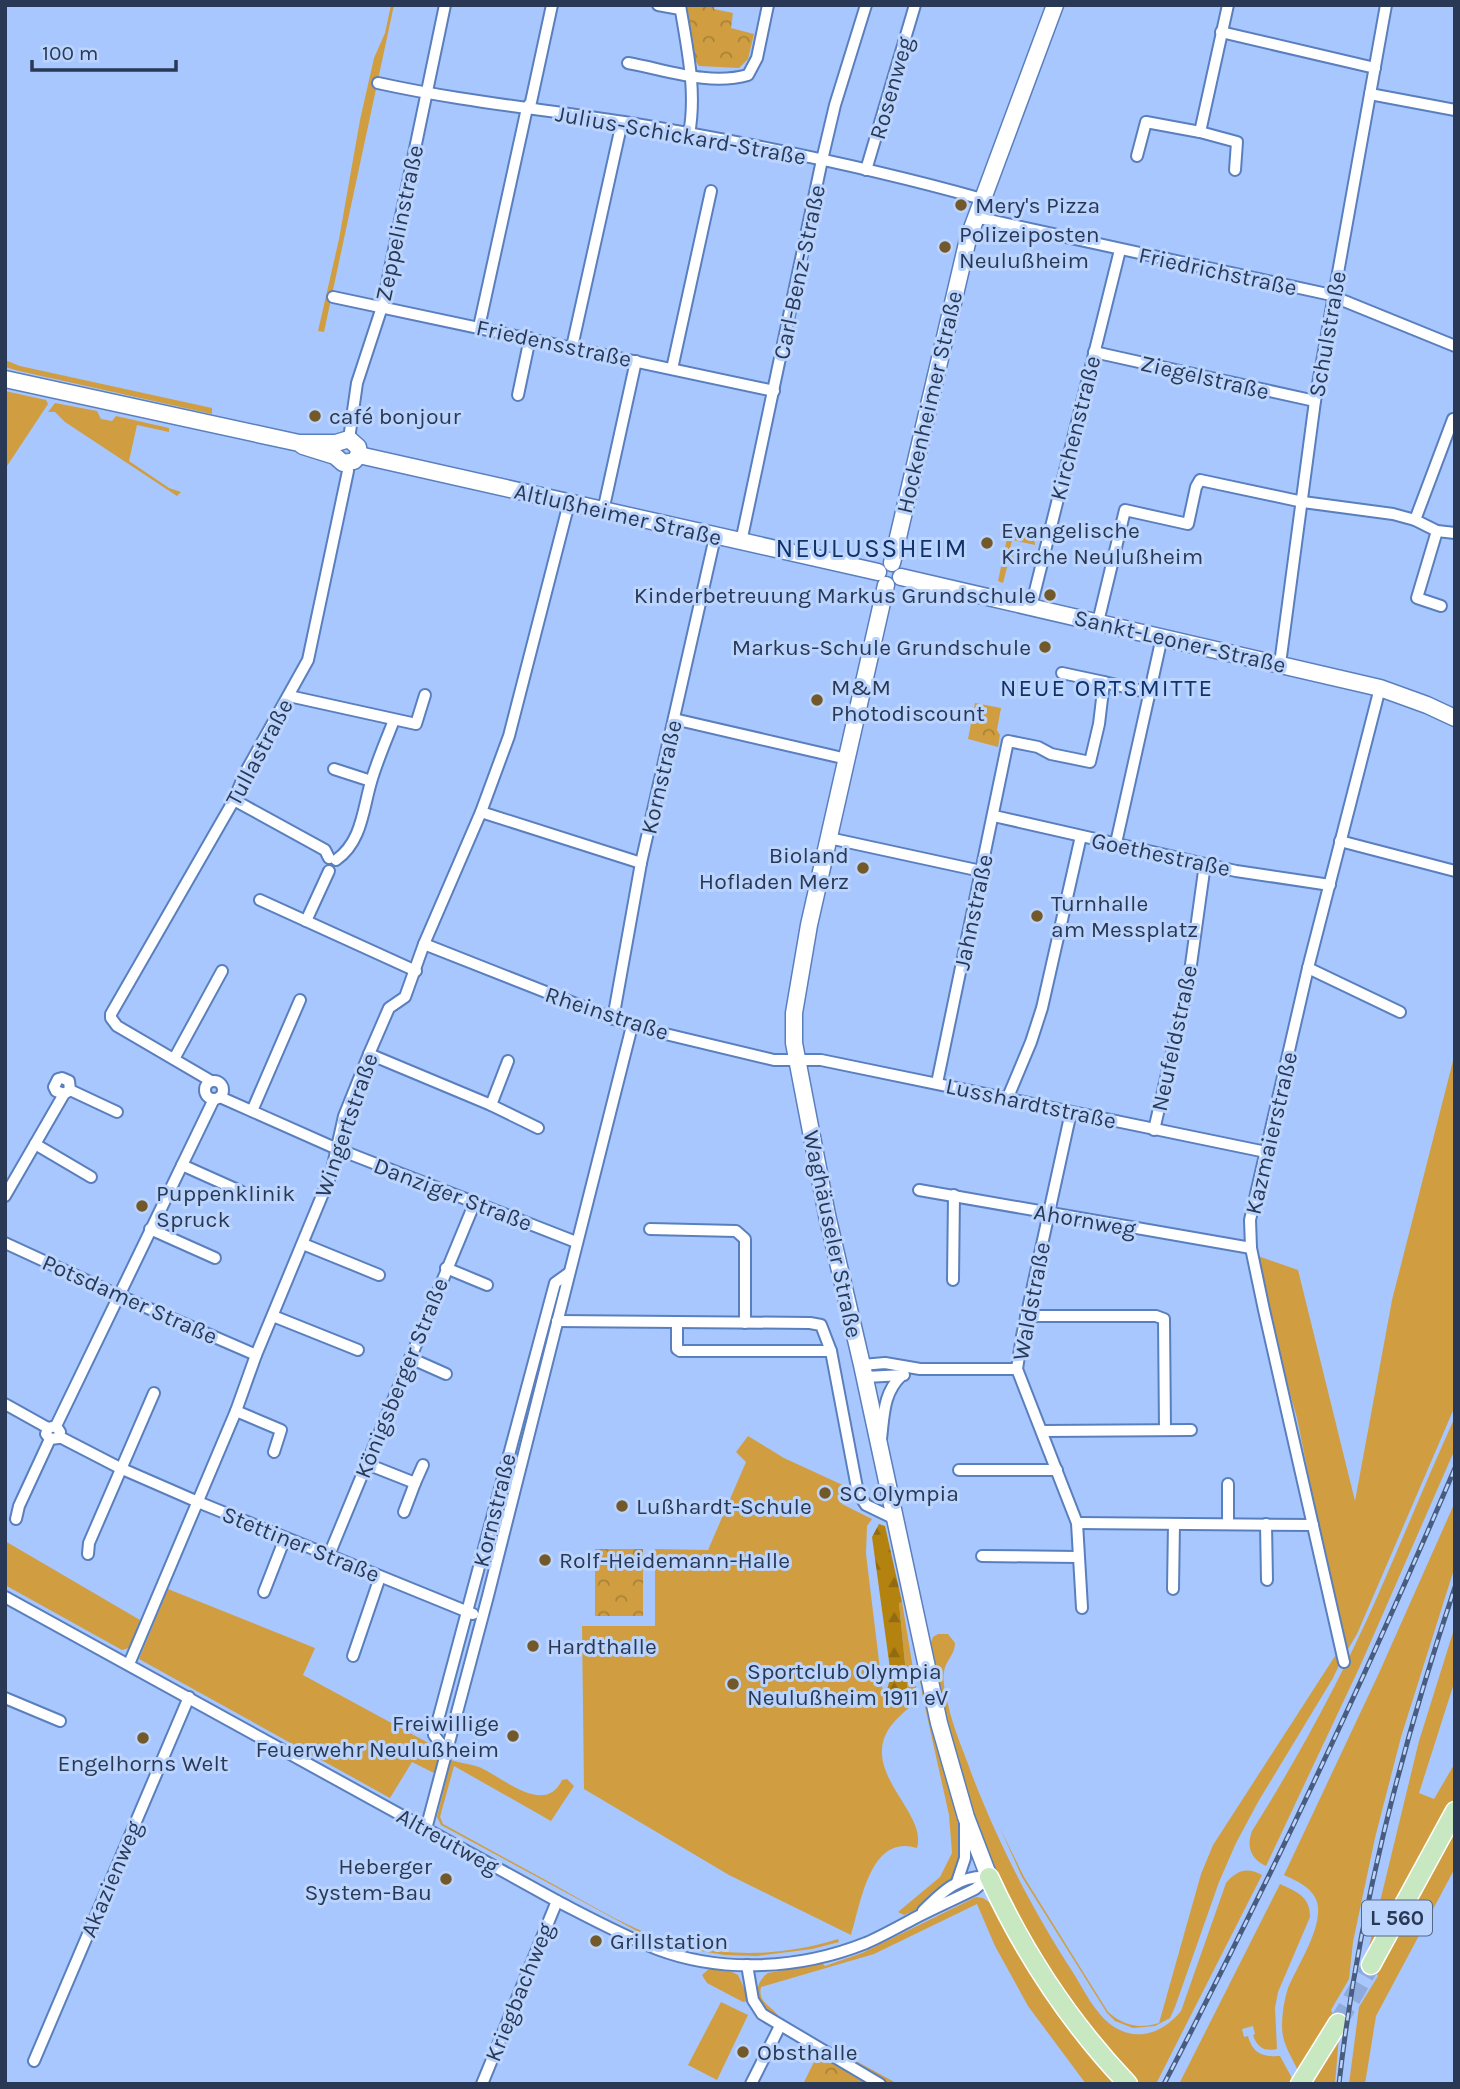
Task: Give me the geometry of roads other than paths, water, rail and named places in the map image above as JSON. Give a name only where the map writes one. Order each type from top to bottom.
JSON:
[{"type":"main road","name":"L 560","points":[[1371,1965],[1455,1811]]},
{"type":"main road","points":[[989,1877],[1029,1954],[1058,1999],[1091,2043],[1128,2084]]},
{"type":"main road","points":[[1300,2084],[1338,2023]]},
{"type":"street","name":"Zeppelinstraße","points":[[345,451],[357,383],[382,307],[445,5]]},
{"type":"street","points":[[479,327],[552,5]]},
{"type":"street","points":[[658,5],[680,7],[692,77],[689,134]]},
{"type":"street","points":[[628,63],[692,77],[729,78],[748,75],[757,58],[768,5]]},
{"type":"street","name":"Carl-Benz-Straße","points":[[741,542],[822,160],[835,105],[866,5]]},
{"type":"street","name":"Rosenweg","points":[[866,170],[915,5]]},
{"type":"street","name":"Hockenheimer Straße","points":[[889,574],[975,217],[1055,5]]},
{"type":"street","points":[[1200,132],[1228,5]]},
{"type":"street","name":"Schulstraße","points":[[1280,664],[1315,401],[1386,5]]},
{"type":"street","points":[[1221,32],[1375,68]]},
{"type":"street","name":"Julius-Schickard-Straße","points":[[378,83],[427,94],[689,134],[822,160],[982,198]]},
{"type":"street","points":[[1370,94],[1455,110]]},
{"type":"street","points":[[572,347],[622,122]]},
{"type":"street","points":[[1137,156],[1146,122],[1237,142],[1235,170]]},
{"type":"street","points":[[672,369],[711,191]]},
{"type":"street","name":"Friedrichstraße","points":[[975,217],[1326,294],[1455,346]]},
{"type":"street","name":"Kirchenstraße","points":[[1031,607],[1120,250]]},
{"type":"street","name":"Friedensstraße","points":[[333,297],[774,391]]},
{"type":"street","points":[[518,395],[530,338]]},
{"type":"street","name":"Ziegelstraße","points":[[1094,352],[1315,401]]},
{"type":"street","points":[[603,511],[636,361]]},
{"type":"street","name":"Altlußheimer Straße","points":[[5,379],[345,451],[715,537],[889,574]]},
{"type":"street","points":[[1415,520],[1453,419]]},
{"type":"street","name":"Tullastraße","points":[[174,1059],[117,1026],[111,1018],[234,800],[244,773],[289,696],[311,651],[348,471],[345,451]]},
{"type":"street","points":[[1098,622],[1125,510],[1188,524],[1200,480],[1303,502],[1415,520],[1437,531],[1455,533]]},
{"type":"street","name":"Wingertstraße","points":[[129,1664],[236,1411],[331,1174],[344,1116],[369,1054],[389,1008],[405,997],[424,944],[481,812],[509,736],[569,503]]},
{"type":"street","points":[[1437,531],[1417,598],[1441,606]]},
{"type":"street","name":"Kornstraße","points":[[613,1019],[641,863],[715,537]]},
{"type":"street","name":"Sankt-Leoner-Straße","points":[[889,574],[1380,688],[1455,718]]},
{"type":"street","name":"Waghäuseler Straße","points":[[889,574],[809,925],[796,1003],[796,1060],[827,1215],[939,1723],[966,1817],[989,1877]]},
{"type":"street","points":[[1116,844],[1162,637]]},
{"type":"street","points":[[1062,673],[1150,693]]},
{"type":"street","name":"Jahnstraße","points":[[937,1083],[1008,741],[1090,762],[1104,682]]},
{"type":"street","name":"Kazmaierstraße","points":[[1344,1662],[1251,1248],[1250,1220],[1308,968],[1380,688]]},
{"type":"street","points":[[289,696],[416,724],[425,695]]},
{"type":"street","points":[[674,719],[847,759]]},
{"type":"street","points":[[306,921],[329,871],[325,864],[346,853],[363,821],[371,781],[394,720]]},
{"type":"street","points":[[334,769],[371,781]]},
{"type":"street","points":[[234,800],[325,850],[333,859]]},
{"type":"street","points":[[481,812],[641,863]]},
{"type":"street","name":"Goethestraße","points":[[993,816],[1205,864],[1330,886]]},
{"type":"street","points":[[1008,1097],[1031,1042],[1055,962],[1081,836]]},
{"type":"street","points":[[828,838],[981,871]]},
{"type":"street","points":[[1340,841],[1455,871]]},
{"type":"street","name":"Neufeldstraße","points":[[1154,1130],[1189,979],[1205,864]]},
{"type":"street","points":[[260,900],[416,971]]},
{"type":"street","name":"Rheinstraße","points":[[424,944],[632,1026],[774,1060],[796,1060]]},
{"type":"street","points":[[1308,968],[1400,1012]]},
{"type":"street","points":[[16,1519],[19,1506],[150,1229],[217,1098],[206,1095],[205,1087],[211,1081],[174,1059],[222,971]]},
{"type":"street","points":[[252,1111],[300,1000]]},
{"type":"street","name":"Kornstraße","points":[[426,1829],[632,1026]]},
{"type":"street","points":[[369,1054],[491,1105],[538,1128]]},
{"type":"street","name":"Lusshardtstraße","points":[[796,1060],[821,1060],[1266,1152]]},
{"type":"street","points":[[491,1105],[508,1061]]},
{"type":"street","points":[[5,1196],[67,1092],[117,1112]]},
{"type":"street","name":"Danziger Straße","points":[[217,1098],[335,1148],[576,1242]]},
{"type":"street","name":"Waldstraße","points":[[1071,1112],[1017,1369],[1077,1522],[1082,1608]]},
{"type":"street","points":[[35,1144],[91,1177]]},
{"type":"street","points":[[182,1165],[240,1191]]},
{"type":"street","name":"Ahornweg","points":[[919,1190],[1251,1248]]},
{"type":"street","points":[[953,1280],[954,1195]]},
{"type":"street","name":"Königsberger Straße","points":[[329,1555],[475,1202]]},
{"type":"street","points":[[150,1229],[215,1258]]},
{"type":"street","points":[[650,1229],[736,1231],[746,1239],[745,1323]]},
{"type":"street","name":"Potsdamer Straße","points":[[5,1243],[256,1356]]},
{"type":"street","points":[[303,1244],[379,1275]]},
{"type":"street","points":[[446,1268],[487,1285]]},
{"type":"street","name":"Kornstraße","points":[[447,1748],[434,1735],[555,1283],[569,1273]]},
{"type":"street","points":[[273,1316],[358,1350]]},
{"type":"street","points":[[1026,1316],[1156,1316],[1164,1319],[1165,1430]]},
{"type":"street","points":[[557,1321],[821,1325],[831,1351],[858,1493],[866,1505],[895,1519]]},
{"type":"street","points":[[677,1323],[677,1349],[680,1351],[831,1351]]},
{"type":"street","points":[[410,1358],[446,1374]]},
{"type":"street","points":[[863,1371],[886,1363],[920,1369],[1017,1369]]},
{"type":"street","points":[[863,1371],[902,1375],[920,1369]]},
{"type":"street","points":[[880,1449],[886,1401],[890,1389],[902,1375]]},
{"type":"street","points":[[88,1554],[89,1543],[153,1393]]},
{"type":"street","name":"Stettiner Straße","points":[[5,1404],[120,1468],[482,1617]]},
{"type":"street","points":[[236,1411],[281,1430],[274,1452]]},
{"type":"street","points":[[1043,1431],[1191,1430]]},
{"type":"street","points":[[367,1464],[415,1483]]},
{"type":"street","points":[[404,1512],[423,1465]]},
{"type":"street","points":[[959,1470],[1057,1470]]},
{"type":"street","points":[[1228,1484],[1228,1524]]},
{"type":"street","points":[[1077,1522],[1313,1525]]},
{"type":"street","points":[[1173,1589],[1174,1524]]},
{"type":"street","points":[[1266,1524],[1267,1580]]},
{"type":"street","points":[[264,1592],[285,1538]]},
{"type":"street","points":[[982,1556],[1078,1557]]},
{"type":"street","points":[[354,1656],[380,1577]]},
{"type":"street","name":"Altreutweg","points":[[5,1597],[557,1901],[631,1939],[660,1950],[699,1961],[747,1965],[782,1964],[832,1954],[866,1943],[975,1889],[989,1877]]},
{"type":"street","name":"Akazienweg","points":[[34,2061],[189,1697]]},
{"type":"street","points":[[5,1698],[60,1721]]},
{"type":"street","points":[[957,1882],[965,1858],[966,1817]]},
{"type":"street","points":[[957,1882],[974,1876],[989,1877]]},
{"type":"street","name":"Altreutweg","points":[[917,1917],[957,1882]]},
{"type":"street","name":"Kriegbachweg","points":[[482,2084],[557,1901]]},
{"type":"street","points":[[747,1965],[756,2008],[780,2026],[880,2084]]},
{"type":"street","points":[[751,2084],[780,2026]]},
{"type":"tunnel","points":[[1338,2023],[1371,1965]]},
{"type":"railway","points":[[1164,2084],[1316,1779],[1455,1468]]},
{"type":"railway","points":[[1339,2084],[1358,1957],[1384,1832],[1417,1709],[1455,1587]]},
{"type":"place","name":"Mery's Pizza","points":[[961,205]]},
{"type":"place","name":"Polizeiposten Neulußheim","points":[[945,247]]},
{"type":"place","name":"café bonjour","points":[[315,416]]},
{"type":"place","name":"Evangelische Kirche Neulußheim","points":[[987,543]]},
{"type":"place","name":"Kinderbetreuung Markus Grundschule","points":[[1050,595]]},
{"type":"place","name":"Markus-Schule Grundschule","points":[[1045,647]]},
{"type":"place","name":"M&M Photodiscount","points":[[817,700]]},
{"type":"place","name":"Bioland Hofladen Merz","points":[[863,868]]},
{"type":"place","name":"Turnhalle am Messplatz","points":[[1037,916]]},
{"type":"place","name":"Puppenklinik Spruck","points":[[142,1206]]},
{"type":"place","name":"SC Olympia","points":[[825,1493]]},
{"type":"place","name":"Lußhardt-Schule","points":[[622,1506]]},
{"type":"place","name":"Rolf-Heidemann-Halle","points":[[545,1560]]},
{"type":"place","name":"Hardthalle","points":[[533,1646]]},
{"type":"place","name":"Sportclub Olympia Neulußheim 1911 eV","points":[[733,1684]]},
{"type":"place","name":"Freiwillige Feuerwehr Neulußheim","points":[[513,1736]]},
{"type":"place","name":"Engelhorns Welt","points":[[143,1738]]},
{"type":"place","name":"Heberger System-Bau","points":[[446,1879]]},
{"type":"place","name":"Grillstation","points":[[596,1941]]},
{"type":"place","name":"Obsthalle","points":[[743,2052]]},
{"type":"district","name":"NEULUSSHEIM","points":[[872,548]]},
{"type":"district","name":"NEUE ORTSMITTE","points":[[1107,688]]}]
